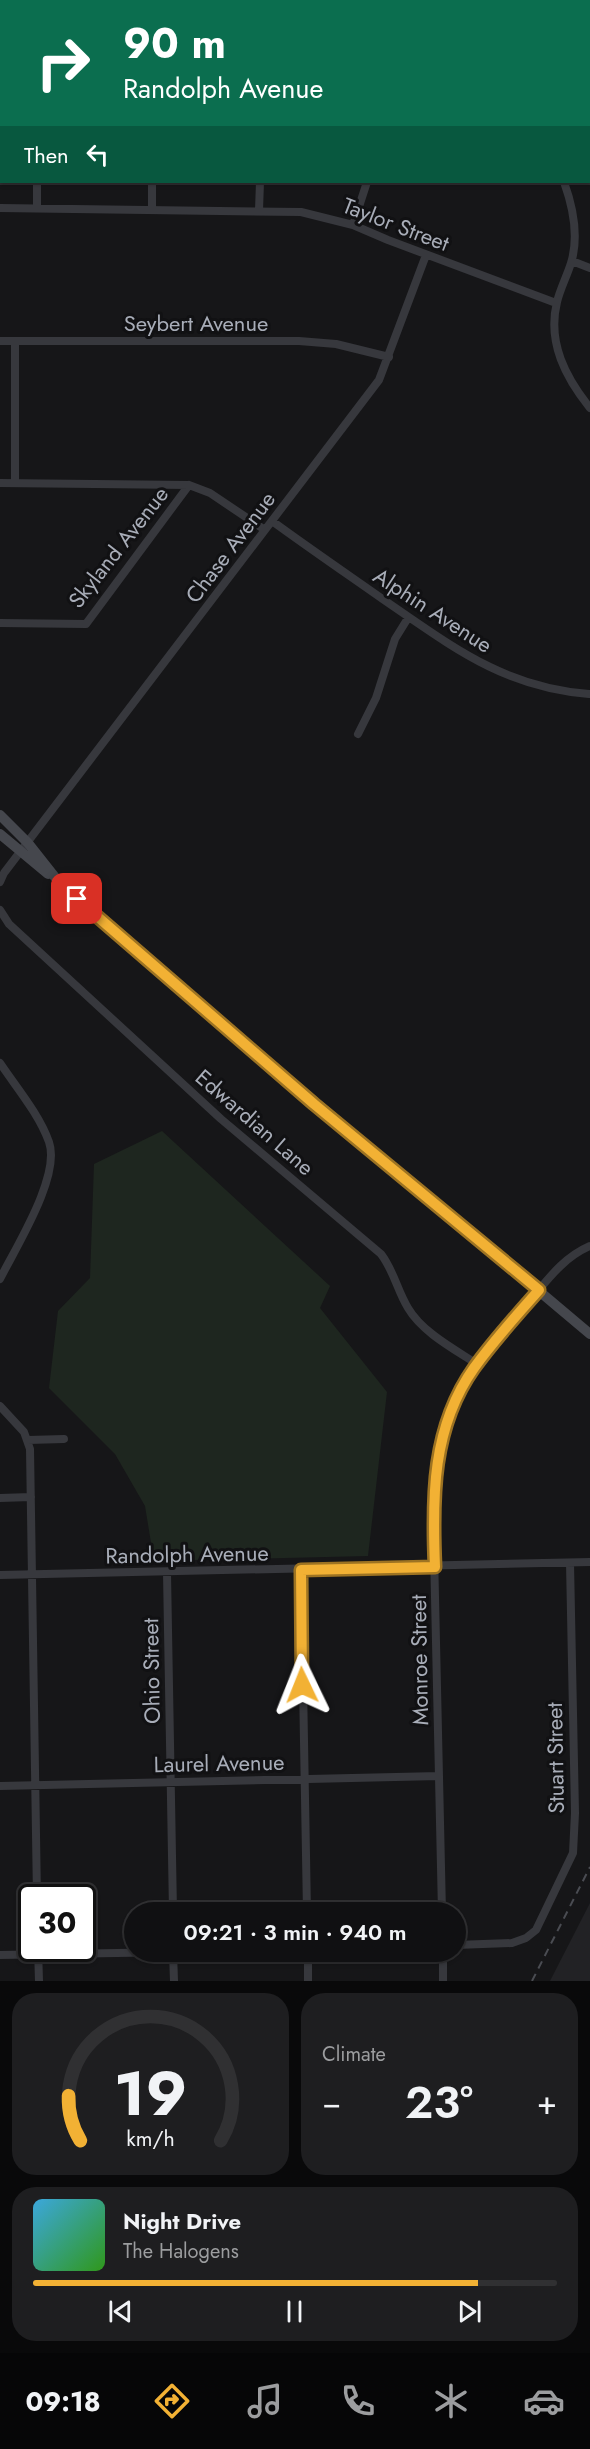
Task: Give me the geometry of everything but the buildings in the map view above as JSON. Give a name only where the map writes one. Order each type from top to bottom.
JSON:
[{"type":"main road","points":[[0,815],[28,843],[62,886]]},
{"type":"main road","points":[[0,834],[314,1104],[590,1334]]},
{"type":"street","points":[[37,183],[37,208]]},
{"type":"street","points":[[152,183],[152,209]]},
{"type":"street","points":[[259,210],[260,183]]},
{"type":"street","points":[[353,225],[367,183]]},
{"type":"street","points":[[564,183],[575,234],[572,261],[556,303],[555,332],[560,360],[570,383],[590,408]]},
{"type":"street","name":"Taylor Street","points":[[0,208],[301,212],[353,225],[426,255],[556,303]]},
{"type":"street","name":"Chase Avenue","points":[[28,843],[368,395],[389,357],[426,255]]},
{"type":"street","points":[[572,261],[590,268]]},
{"type":"street","name":"Seybert Avenue","points":[[0,341],[299,341],[336,344],[389,357]]},
{"type":"street","points":[[15,341],[15,483]]},
{"type":"street","points":[[0,483],[189,485],[210,493],[265,531]]},
{"type":"street","name":"Skyland Avenue","points":[[0,623],[86,624],[189,485]]},
{"type":"street","name":"Alphin Avenue","points":[[272,521],[457,651],[494,670],[551,688],[589,694]]},
{"type":"street","points":[[358,734],[376,698],[394,639],[408,618]]},
{"type":"street","points":[[0,882],[28,843]]},
{"type":"street","name":"Edwardian Lane","points":[[0,910],[9,924],[221,1119],[381,1254],[392,1268],[406,1305],[415,1318],[477,1364]]},
{"type":"street","points":[[0,1063],[41,1126],[51,1150],[51,1170],[0,1279]]},
{"type":"street","name":"Monroe Street","points":[[442,1902],[433,1496],[436,1463],[454,1406],[477,1364],[565,1261],[590,1246]]},
{"type":"street","points":[[0,1406],[19,1426],[28,1440],[37,1884]]},
{"type":"street","points":[[28,1440],[64,1439]]},
{"type":"street","points":[[0,1498],[30,1497]]},
{"type":"street","name":"Randolph Avenue","points":[[0,1575],[590,1562]]},
{"type":"street","name":"Stuart Street","points":[[466,1945],[512,1943],[526,1938],[536,1930],[571,1859],[575,1842],[570,1563]]},
{"type":"street","points":[[301,1570],[307,1902]]},
{"type":"street","name":"Ohio Street","points":[[167,1573],[173,1902]]},
{"type":"street","name":"Laurel Avenue","points":[[0,1786],[439,1776]]},
{"type":"street","points":[[96,1951],[124,1952]]},
{"type":"street","points":[[0,1955],[18,1953]]},
{"type":"street","points":[[38,1962],[39,1981]]},
{"type":"street","points":[[174,1962],[174,1981]]},
{"type":"street","points":[[308,1962],[308,1981]]},
{"type":"street","points":[[443,1962],[443,1981]]},
{"type":"shaded area","points":[[162,1131],[330,1286],[320,1308],[387,1392],[368,1556],[154,1561],[145,1506],[115,1454],[49,1388],[58,1311],[90,1278],[94,1164]]},
{"type":"shaded area","points":[[590,1903],[590,1981],[550,1981]]},
{"type":"railway","points":[[532,1981],[590,1867]]},
{"type":"route","points":[[77,899],[314,1104],[539,1290],[473,1370],[458,1397],[447,1424],[436,1463],[433,1486],[435,1567],[301,1570],[302,1685]]}]
